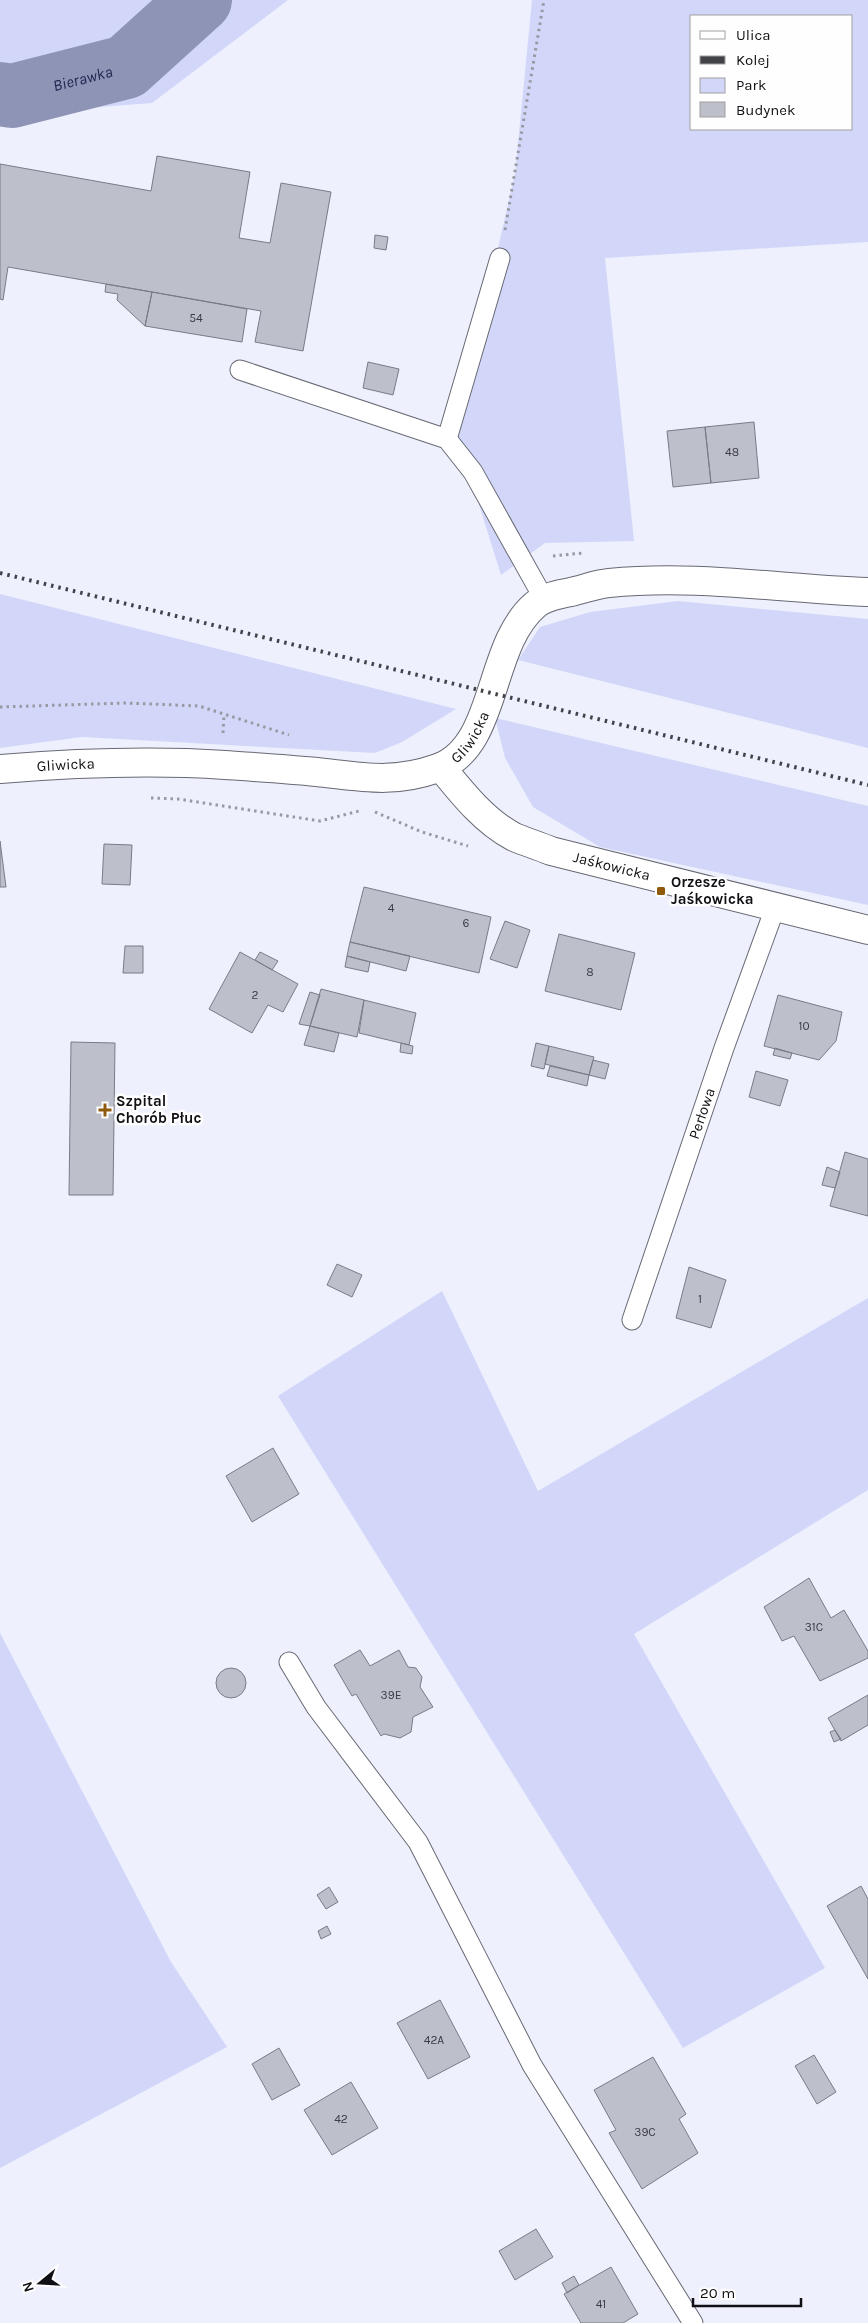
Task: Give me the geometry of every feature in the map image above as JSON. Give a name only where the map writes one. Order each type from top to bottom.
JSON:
[{"type":"main road","name":"Gliwicka","points":[[0,769],[59,764],[212,764],[315,772],[381,780],[412,776],[440,767],[456,758],[468,744],[485,713],[499,664],[512,632],[535,605],[544,600],[607,583],[666,580],[868,592]]},
{"type":"main road","name":"Jaśkowicka","points":[[440,767],[463,794],[491,821],[514,837],[551,851],[868,930]]},
{"type":"lane","points":[[447,439],[500,258]]},
{"type":"lane","points":[[240,370],[447,439],[473,472],[544,600]]},
{"type":"lane","name":"Perłowa","points":[[632,1320],[724,1048],[776,908]]},
{"type":"lane","points":[[290,1662],[316,1707],[418,1842],[532,2065],[692,2323]]},
{"type":"path","points":[[500,258],[544,0]]},
{"type":"path","points":[[0,707],[126,703],[199,706],[296,737]]},
{"type":"path","points":[[149,798],[178,799],[320,821],[365,811]]},
{"type":"path","points":[[373,811],[422,832],[476,848]]},
{"type":"green space","points":[[0,0],[288,0],[152,103],[22,113],[0,111]]},
{"type":"green space","points":[[532,0],[868,0],[868,242],[605,258],[634,541],[545,543],[501,575],[456,431],[515,174]]},
{"type":"green space","points":[[0,594],[456,709],[402,742],[375,753],[82,737],[0,748]]},
{"type":"green space","points":[[678,601],[868,619],[868,748],[518,660],[540,627],[590,612]]},
{"type":"green space","points":[[495,718],[868,806],[868,905],[600,847],[533,807],[505,758]]},
{"type":"green space","points":[[442,1291],[538,1491],[868,1298],[868,1490],[634,1634],[825,1968],[683,2048],[278,1396]]},
{"type":"green space","points":[[0,1633],[171,1962],[227,2047],[0,2168]]},
{"type":"building","points":[[157,156],[250,172],[239,238],[270,243],[281,183],[331,192],[303,351],[255,342],[261,311],[8,267],[3,300],[0,299],[0,164],[151,191]]},
{"type":"building","points":[[375,235],[388,237],[386,250],[374,248]]},
{"type":"building","points":[[106,284],[152,292],[145,326],[117,300],[118,294],[105,292]]},
{"type":"building","points":[[152,292],[247,309],[242,342],[145,326]]},
{"type":"building","points":[[368,362],[399,369],[393,395],[363,388]]},
{"type":"building","points":[[754,422],[759,478],[711,483],[705,427]]},
{"type":"building","points":[[705,427],[711,483],[673,487],[667,431]]},
{"type":"building","points":[[0,841],[6,887],[0,887]]},
{"type":"building","points":[[104,844],[132,845],[130,885],[102,884]]},
{"type":"building","points":[[364,887],[491,917],[479,973],[350,942]]},
{"type":"building","points":[[505,921],[530,930],[517,968],[490,959]]},
{"type":"building","points":[[559,934],[635,953],[621,1010],[545,991]]},
{"type":"building","points":[[350,942],[410,956],[406,971],[347,956]]},
{"type":"building","points":[[125,946],[143,946],[143,973],[123,973]]},
{"type":"building","points":[[240,952],[298,984],[283,1012],[268,1005],[252,1033],[209,1009]]},
{"type":"building","points":[[260,952],[278,961],[272,970],[255,960]]},
{"type":"building","points":[[347,956],[370,962],[368,972],[345,967]]},
{"type":"building","points":[[321,989],[364,1000],[357,1037],[310,1026]]},
{"type":"building","points":[[310,992],[320,995],[310,1026],[299,1024]]},
{"type":"building","points":[[778,995],[842,1012],[836,1041],[819,1060],[764,1046]]},
{"type":"building","points":[[364,1000],[416,1013],[409,1045],[359,1033]]},
{"type":"building","points":[[310,1026],[339,1033],[334,1052],[304,1045]]},
{"type":"building","points":[[71,1042],[115,1043],[113,1195],[69,1195]]},
{"type":"building","points":[[401,1043],[413,1046],[412,1054],[400,1052]]},
{"type":"building","points":[[536,1043],[549,1046],[544,1069],[531,1066]]},
{"type":"building","points":[[549,1046],[594,1057],[589,1075],[545,1064]]},
{"type":"building","points":[[775,1048],[792,1053],[790,1059],[773,1055]]},
{"type":"building","points":[[593,1060],[609,1064],[605,1079],[589,1075]]},
{"type":"building","points":[[550,1066],[589,1075],[587,1086],[547,1076]]},
{"type":"building","points":[[756,1071],[788,1080],[780,1106],[749,1097]]},
{"type":"building","points":[[845,1152],[868,1159],[868,1216],[830,1206]]},
{"type":"building","points":[[827,1167],[840,1172],[835,1188],[822,1185]]},
{"type":"building","points":[[337,1264],[362,1275],[352,1297],[327,1285]]},
{"type":"building","points":[[689,1267],[726,1280],[711,1328],[676,1318]]},
{"type":"building","points":[[273,1448],[299,1494],[252,1522],[226,1476]]},
{"type":"building","points":[[809,1578],[831,1618],[844,1610],[868,1651],[868,1658],[820,1681],[794,1636],[782,1641],[764,1607]]},
{"type":"building","points":[[360,1650],[370,1666],[399,1650],[408,1667],[416,1668],[422,1677],[420,1687],[433,1707],[413,1717],[411,1732],[400,1738],[384,1734],[381,1736],[356,1694],[352,1696],[334,1665]]},
{"type":"building","points":[[231,1668],[241,1673],[246,1683],[241,1693],[231,1698],[221,1693],[216,1683],[221,1673]]},
{"type":"building","points":[[868,1695],[868,1725],[841,1741],[828,1718]]},
{"type":"building","points":[[835,1730],[841,1739],[834,1742],[830,1732]]},
{"type":"building","points":[[861,1886],[868,1899],[868,1979],[827,1906]]},
{"type":"building","points":[[329,1887],[338,1902],[326,1909],[317,1895]]},
{"type":"building","points":[[327,1926],[331,1934],[321,1939],[318,1931]]},
{"type":"building","points":[[440,2000],[470,2057],[428,2079],[397,2023]]},
{"type":"building","points":[[279,2048],[300,2085],[272,2100],[252,2064]]},
{"type":"building","points":[[814,2055],[836,2092],[817,2104],[795,2066]]},
{"type":"building","points":[[653,2057],[686,2114],[679,2119],[698,2153],[642,2189],[609,2133],[616,2130],[594,2090]]},
{"type":"building","points":[[351,2082],[378,2128],[332,2155],[304,2110]]},
{"type":"building","points":[[536,2229],[553,2257],[515,2280],[499,2251]]},
{"type":"building","points":[[611,2267],[638,2314],[623,2323],[581,2323],[564,2294]]},
{"type":"building","points":[[574,2276],[579,2285],[567,2293],[562,2283]]},
{"type":"waterway","name":"Bierawka","points":[[0,94],[12,96],[126,67],[200,0]]},
{"type":"railway","points":[[0,573],[868,785]]},
{"type":"place","name":"Orzesze Jaśkowicka","points":[[661,891]]},
{"type":"place","name":"Szpital Chorób Płuc","points":[[105,1110]]}]
